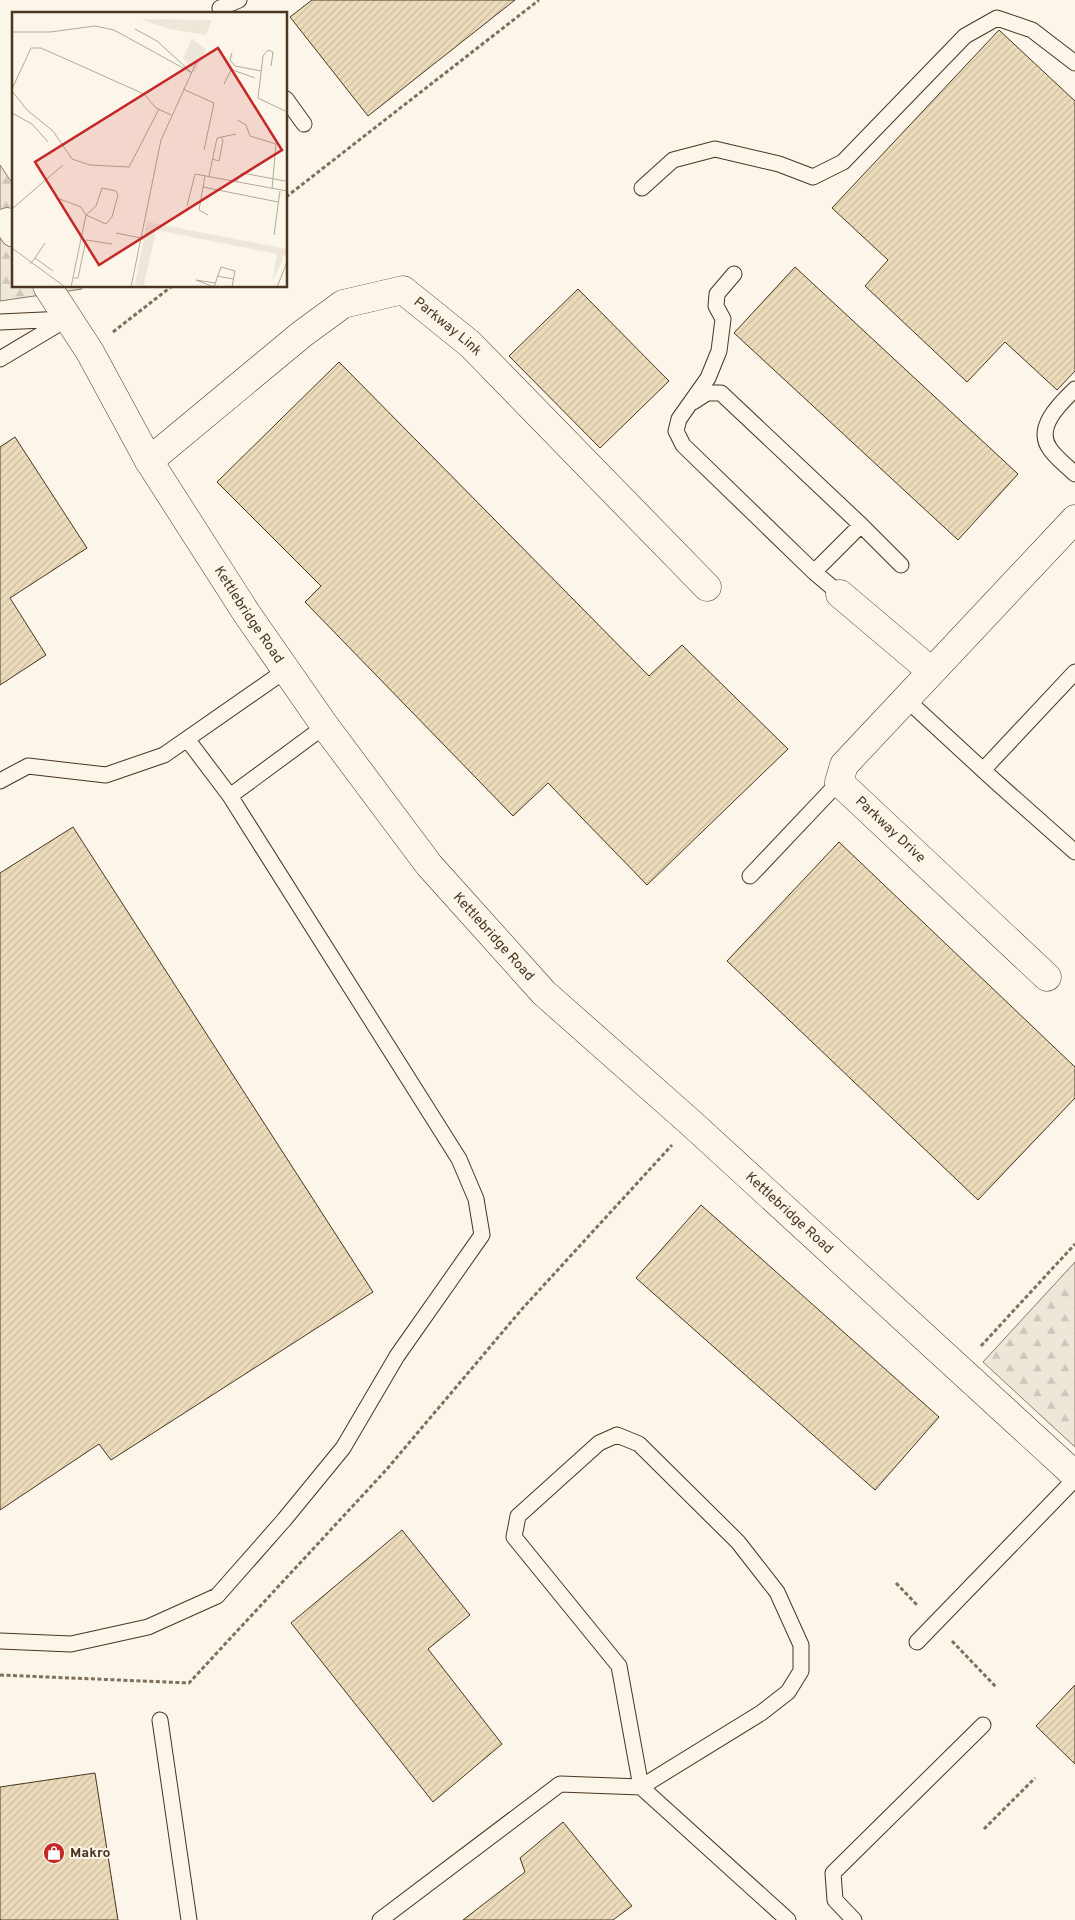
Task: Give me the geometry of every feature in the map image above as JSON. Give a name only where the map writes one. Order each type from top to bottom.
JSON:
[{"type":"street","name":"Kettlebridge Road","points":[[48,288],[90,352],[149,461],[247,614],[325,726],[429,866],[544,993],[692,1123],[1075,1475]]},
{"type":"street","name":"Parkway Link","points":[[149,461],[302,334],[343,304],[402,290],[470,344],[707,587]]},
{"type":"street","points":[[839,782],[844,765],[1075,520]]},
{"type":"street","points":[[840,594],[931,671]]},
{"type":"street","name":"Parkway Drive","points":[[839,782],[1047,977]]},
{"type":"lane","points":[[221,7],[239,0]]},
{"type":"lane","points":[[642,188],[673,160],[715,148],[779,164],[813,177],[843,162],[966,36],[997,18],[1032,30],[1075,63]]},
{"type":"lane","points":[[288,102],[304,124]]},
{"type":"lane","points":[[734,274],[717,294],[716,306],[723,319],[719,351],[708,378],[679,419],[676,431],[683,445],[814,572],[840,594]]},
{"type":"lane","points":[[0,322],[67,318]]},
{"type":"lane","points":[[0,359],[67,318]]},
{"type":"lane","points":[[1075,389],[1054,410],[1045,430],[1048,448],[1075,474]]},
{"type":"lane","points":[[690,404],[708,393],[721,393],[901,565]]},
{"type":"lane","points":[[814,572],[861,525]]},
{"type":"lane","points":[[0,780],[28,766],[106,775],[164,756],[286,670]]},
{"type":"lane","points":[[983,770],[1075,672]]},
{"type":"lane","points":[[906,698],[1075,852]]},
{"type":"lane","points":[[230,796],[325,726]]},
{"type":"lane","points":[[0,1641],[71,1644],[148,1627],[217,1596],[284,1520],[343,1448],[397,1356],[482,1235],[476,1199],[459,1158],[230,796],[188,739]]},
{"type":"lane","points":[[750,876],[839,782]]},
{"type":"lane","points":[[380,1920],[560,1784],[641,1786],[760,1713],[788,1692],[801,1671],[801,1645],[777,1592],[738,1542],[639,1444],[617,1435],[599,1443],[518,1516],[514,1536],[619,1666],[641,1786],[788,1920]]},
{"type":"lane","points":[[916,1642],[1075,1479]]},
{"type":"lane","points":[[160,1720],[189,1920]]},
{"type":"lane","points":[[854,1920],[835,1900],[833,1873],[983,1725]]},
{"type":"path","points":[[288,195],[539,0]]},
{"type":"path","points":[[90,352],[169,288]]},
{"type":"path","points":[[0,1675],[189,1683],[387,1469],[522,1309],[692,1123]]},
{"type":"path","points":[[960,1369],[1075,1244]]},
{"type":"path","points":[[984,1828],[1035,1778]]},
{"type":"green space","points":[[0,165],[12,183],[12,288],[82,289],[0,301]]},
{"type":"green space","points":[[1075,1262],[1075,1447],[983,1362]]},
{"type":"building","points":[[312,0],[515,0],[368,116],[290,17]]},
{"type":"building","points":[[999,30],[1075,101],[1075,371],[1057,390],[1005,342],[967,382],[865,286],[888,260],[832,208]]},
{"type":"building","points":[[795,267],[1018,474],[958,540],[734,333]]},
{"type":"building","points":[[578,289],[669,381],[600,448],[509,356]]},
{"type":"building","points":[[339,362],[649,676],[682,645],[788,749],[647,885],[548,783],[513,816],[305,602],[321,586],[217,482]]},
{"type":"building","points":[[15,437],[87,548],[10,598],[46,655],[0,685],[0,447]]},
{"type":"building","points":[[73,827],[373,1292],[111,1460],[99,1444],[0,1510],[0,873]]},
{"type":"building","points":[[839,842],[1075,1067],[1075,1098],[978,1200],[727,961]]},
{"type":"building","points":[[701,1205],[939,1417],[875,1490],[636,1278]]},
{"type":"building","points":[[402,1530],[470,1615],[428,1649],[502,1744],[433,1802],[291,1623]]},
{"type":"building","points":[[1075,1685],[1075,1764],[1036,1726]]},
{"type":"building","name":"Makro","points":[[95,1773],[118,1920],[0,1920],[0,1787]]},
{"type":"building","points":[[563,1822],[632,1906],[613,1920],[463,1920],[525,1872],[520,1858]]},
{"type":"place","name":"Makro","points":[[54,1853]]}]
